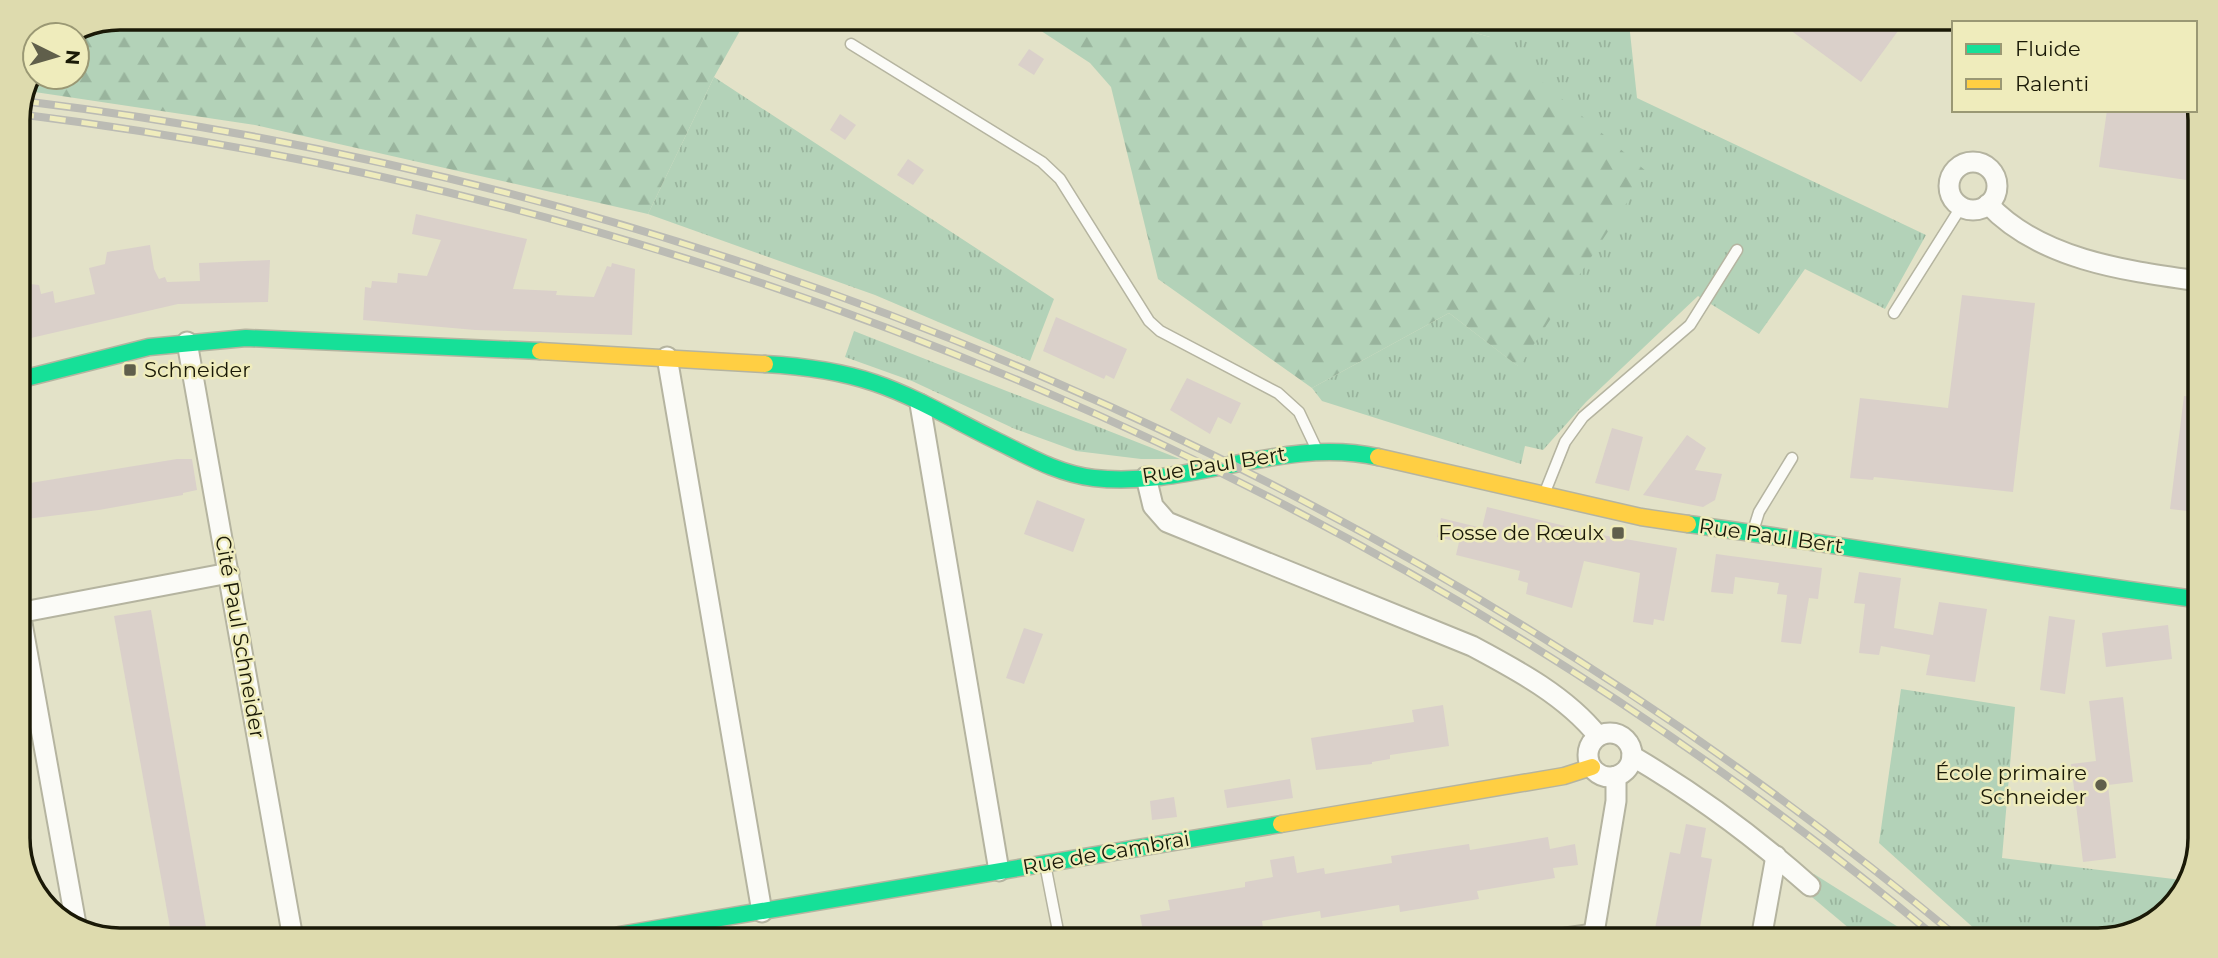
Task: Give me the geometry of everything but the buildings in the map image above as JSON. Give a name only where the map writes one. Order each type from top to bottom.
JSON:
[{"type":"street","points":[[1970,162],[1985,165],[1994,177],[1996,192],[1988,205],[1975,210],[1961,207],[1951,197],[1949,181],[1956,168],[1970,162]]},
{"type":"street","points":[[1988,205],[2012,227],[2040,243],[2120,267],[2188,279]]},
{"type":"street","name":"Rue Paul Bert","points":[[30,377],[149,347],[187,342],[300,338],[667,357],[824,369],[875,383],[1059,470],[1094,478],[1146,477],[1317,450],[1373,455],[1631,515],[1862,548],[2006,574],[2188,598]]},
{"type":"street","name":"Cité Paul Schneider","points":[[187,342],[291,928]]},
{"type":"street","points":[[667,357],[762,912]]},
{"type":"street","points":[[920,404],[999,871]]},
{"type":"street","points":[[1146,477],[1153,506],[1167,523],[1472,646],[1563,702],[1582,718],[1598,737]]},
{"type":"street","name":"Rue Paul Bert","points":[[1862,548],[2020,557]]},
{"type":"street","points":[[30,610],[229,573]]},
{"type":"street","points":[[30,672],[74,916]]},
{"type":"street","points":[[1609,733],[1621,735],[1630,745],[1632,757],[1629,766],[1616,776],[1605,776],[1592,767],[1589,751],[1598,737],[1609,733]]},
{"type":"street","points":[[1632,757],[1670,779],[1776,856],[1810,886]]},
{"type":"street","name":"Rue de Cambrai","points":[[663,928],[1564,776],[1592,767]]},
{"type":"street","points":[[1594,928],[1616,801],[1616,776]]},
{"type":"street","points":[[1763,928],[1776,856]]},
{"type":"lane","points":[[851,44],[1042,162],[1060,179],[1149,321],[1160,331],[1278,393],[1299,412],[1317,450]]},
{"type":"lane","points":[[1894,313],[1961,207]]},
{"type":"lane","points":[[1543,496],[1555,464],[1574,428],[1592,408],[1690,325],[1737,250]]},
{"type":"lane","points":[[1752,533],[1759,512],[1792,458]]},
{"type":"lane","points":[[1045,863],[1057,928]]},
{"type":"green space","points":[[740,30],[714,77],[648,214],[255,125],[34,92],[91,91],[91,35],[102,31]]},
{"type":"green space","points":[[1040,30],[1464,30],[1490,37],[1647,172],[1519,367],[1449,313],[1312,388],[1158,279],[1111,87],[1090,63]]},
{"type":"green space","points":[[1464,30],[1630,30],[1637,98],[1926,235],[1885,309],[1805,269],[1759,334],[1698,296],[1586,402],[1543,450],[1525,446],[1521,464],[1322,401],[1312,388],[1449,313],[1518,366],[1490,37]]},
{"type":"green space","points":[[714,77],[1054,299],[1030,361],[875,295],[648,214]]},
{"type":"green space","points":[[854,331],[1180,459],[1141,459],[1076,451],[1015,429],[912,381],[845,357]]},
{"type":"green space","points":[[1901,689],[2015,707],[2002,858],[2178,880],[2158,906],[2127,923],[2098,928],[1974,928],[1879,843]]},
{"type":"green space","points":[[1814,874],[1899,928],[1849,928],[1800,887]]},
{"type":"railway","points":[[32,102],[288,143],[549,204],[804,284],[1052,381],[1293,496],[1526,628],[1749,776],[1945,928]]},
{"type":"railway","points":[[30,116],[280,156],[538,216],[791,293],[1038,389],[1277,501],[1508,631],[1729,777],[1924,928]]},
{"type":"traffic: fast","points":[[30,377],[149,347],[246,338],[540,351]]},
{"type":"traffic: fast","points":[[765,364],[821,370],[875,383],[921,402],[1043,463],[1094,478],[1165,476],[1306,453],[1342,452],[1378,457]]},
{"type":"traffic: fast","points":[[1688,524],[2188,598]]},
{"type":"traffic: fast","points":[[661,928],[1281,824]]},
{"type":"traffic: slow","points":[[540,351],[765,364]]},
{"type":"traffic: slow","points":[[1378,457],[1641,517],[1688,524]]},
{"type":"traffic: slow","points":[[1281,824],[1564,776],[1592,767]]},
{"type":"place","name":"Schneider","points":[[130,370]]},
{"type":"place","name":"Fosse de Rœulx","points":[[1618,533]]},
{"type":"place","name":"École primaire Schneider","points":[[2101,785]]}]
